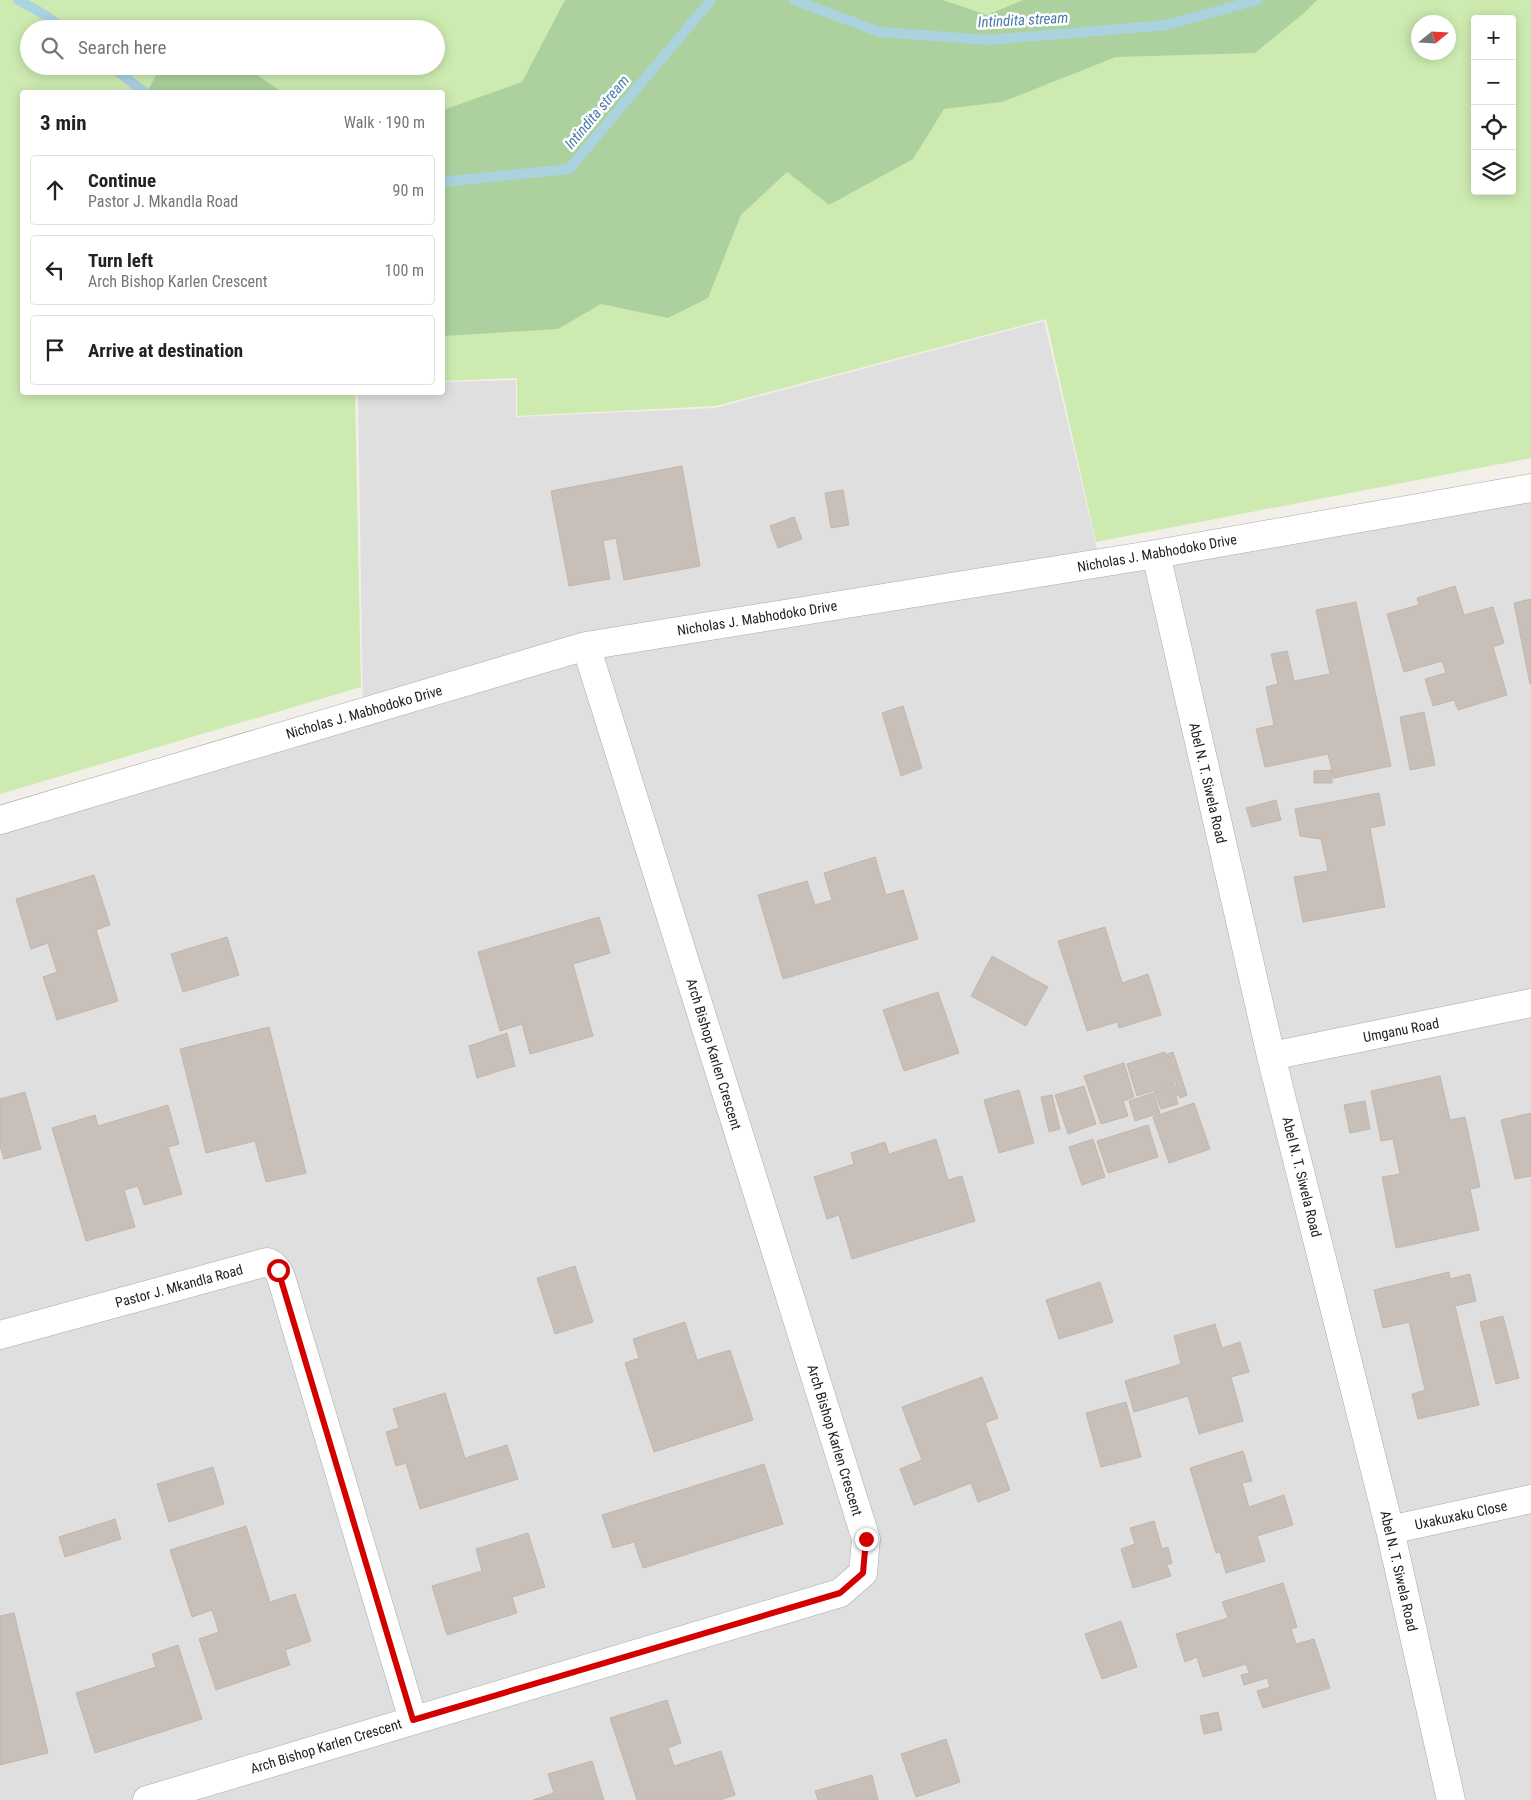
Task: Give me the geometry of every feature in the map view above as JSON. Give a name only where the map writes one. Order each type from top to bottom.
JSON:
[{"type":"street","name":"Nicholas J. Mabhodoko Drive","points":[[0,820],[586,646],[1156,554],[1531,488]]},
{"type":"street","name":"Abel N. T. Siwela Road","points":[[1156,554],[1271,1056],[1390,1530],[1451,1800]]},
{"type":"street","name":"Arch Bishop Karlen Crescent","points":[[147,1800],[175,1796],[413,1720],[840,1593],[863,1573],[866,1539],[586,646]]},
{"type":"street","name":"Umganu Road","points":[[1271,1056],[1531,1003]]},
{"type":"street","name":"Pastor J. Mkandla Road","points":[[0,1335],[267,1262],[271,1263],[278,1270],[281,1277],[413,1720]]},
{"type":"street","name":"Uxakuxaku Close","points":[[1390,1530],[1531,1499]]},
{"type":"shaded area","points":[[1044,321],[1101,566],[1531,491],[1531,1800],[0,1800],[0,825],[363,716],[358,395],[445,395],[445,382],[516,380],[516,417],[715,408]]},
{"type":"green space","points":[[0,0],[1531,0],[1531,458],[1096,542],[1046,319],[716,406],[517,416],[517,378],[445,381],[445,90],[20,90],[20,395],[355,395],[361,687],[0,794]]},
{"type":"green space","points":[[565,0],[943,0],[987,15],[1023,0],[1317,0],[1255,53],[1116,57],[1002,102],[944,109],[913,159],[829,205],[787,172],[741,215],[708,298],[668,318],[601,304],[558,329],[445,336],[445,109],[522,82]]},
{"type":"green space","points":[[156,75],[257,75],[279,90],[148,90]]},
{"type":"building","points":[[682,466],[700,566],[624,580],[616,538],[603,541],[610,579],[569,586],[551,491]]},
{"type":"building","points":[[843,490],[849,525],[831,528],[825,493]]},
{"type":"building","points":[[794,517],[802,539],[778,548],[770,526]]},
{"type":"building","points":[[1455,586],[1464,615],[1493,607],[1504,643],[1493,647],[1507,695],[1458,710],[1454,700],[1433,706],[1425,679],[1446,673],[1442,661],[1404,672],[1387,614],[1419,605],[1417,598]]},
{"type":"building","points":[[1531,599],[1531,684],[1530,684],[1514,603]]},
{"type":"building","points":[[1356,602],[1391,766],[1334,778],[1328,754],[1265,767],[1256,729],[1274,725],[1266,687],[1278,684],[1271,654],[1287,651],[1294,681],[1330,674],[1316,610]]},
{"type":"building","points":[[903,706],[922,768],[901,776],[882,713]]},
{"type":"building","points":[[1424,712],[1435,765],[1410,770],[1400,717]]},
{"type":"building","points":[[1332,770],[1332,783],[1314,783],[1314,771]]},
{"type":"building","points":[[1379,793],[1385,825],[1370,828],[1385,907],[1303,922],[1294,877],[1328,871],[1321,839],[1300,836],[1295,809]]},
{"type":"building","points":[[1276,800],[1281,820],[1252,827],[1246,808]]},
{"type":"building","points":[[875,857],[886,895],[903,890],[918,939],[783,979],[758,895],[807,881],[815,905],[832,900],[824,873]]},
{"type":"building","points":[[94,875],[110,925],[96,930],[118,1001],[57,1020],[43,977],[57,972],[48,943],[31,949],[16,899]]},
{"type":"building","points":[[599,917],[610,953],[573,964],[593,1036],[530,1054],[522,1024],[500,1031],[478,952]]},
{"type":"building","points":[[1105,927],[1122,983],[1148,974],[1161,1015],[1119,1028],[1117,1022],[1087,1031],[1058,941]]},
{"type":"building","points":[[227,937],[239,975],[183,992],[171,954]]},
{"type":"building","points":[[992,956],[1048,987],[1026,1026],[971,996]]},
{"type":"building","points":[[938,992],[959,1053],[904,1071],[883,1010]]},
{"type":"building","points":[[269,1027],[306,1173],[266,1182],[255,1141],[206,1153],[180,1049]]},
{"type":"building","points":[[507,1033],[515,1066],[477,1078],[469,1046]]},
{"type":"building","points":[[1165,1052],[1175,1084],[1137,1096],[1127,1064]]},
{"type":"building","points":[[1173,1052],[1187,1095],[1180,1098],[1179,1095],[1176,1096],[1178,1104],[1161,1109],[1154,1092],[1177,1085],[1167,1054]]},
{"type":"building","points":[[1124,1063],[1134,1097],[1123,1101],[1128,1116],[1101,1124],[1084,1076]]},
{"type":"building","points":[[1440,1076],[1450,1120],[1465,1117],[1480,1187],[1470,1189],[1479,1230],[1396,1248],[1382,1177],[1400,1174],[1393,1139],[1381,1141],[1371,1091]]},
{"type":"building","points":[[1084,1086],[1096,1124],[1068,1134],[1055,1095]]},
{"type":"building","points":[[1019,1090],[1034,1143],[999,1153],[984,1100]]},
{"type":"building","points":[[25,1092],[41,1149],[4,1159],[0,1146],[0,1099]]},
{"type":"building","points":[[1153,1093],[1160,1113],[1135,1121],[1129,1101]]},
{"type":"building","points":[[1052,1095],[1060,1129],[1049,1132],[1041,1097]]},
{"type":"building","points":[[1365,1101],[1370,1129],[1350,1133],[1344,1105]]},
{"type":"building","points":[[1194,1103],[1210,1149],[1169,1163],[1153,1117]]},
{"type":"building","points":[[168,1105],[179,1144],[168,1147],[182,1194],[144,1205],[138,1186],[124,1190],[135,1227],[86,1241],[52,1128],[95,1115],[98,1126]]},
{"type":"building","points":[[1531,1113],[1531,1176],[1515,1179],[1501,1120]]},
{"type":"building","points":[[1148,1125],[1158,1157],[1108,1173],[1097,1141]]},
{"type":"building","points":[[936,1139],[948,1180],[962,1176],[975,1221],[852,1259],[839,1215],[827,1219],[814,1177],[854,1164],[851,1153],[885,1142],[889,1154]]},
{"type":"building","points":[[1093,1139],[1105,1177],[1082,1185],[1069,1147]]},
{"type":"building","points":[[575,1266],[593,1322],[555,1334],[537,1278]]},
{"type":"building","points":[[1449,1272],[1450,1279],[1470,1274],[1476,1301],[1455,1306],[1479,1405],[1418,1419],[1412,1394],[1425,1390],[1409,1322],[1383,1328],[1374,1290]]},
{"type":"building","points":[[1100,1282],[1113,1322],[1059,1339],[1046,1300]]},
{"type":"building","points":[[1503,1316],[1519,1378],[1496,1384],[1480,1322]]},
{"type":"building","points":[[685,1322],[697,1360],[730,1350],[753,1420],[654,1452],[625,1363],[639,1358],[633,1339]]},
{"type":"building","points":[[1215,1324],[1222,1348],[1240,1342],[1249,1372],[1231,1377],[1243,1421],[1199,1434],[1188,1396],[1134,1412],[1125,1381],[1181,1364],[1174,1336]]},
{"type":"building","points":[[982,1377],[998,1418],[985,1423],[1010,1490],[978,1502],[971,1483],[914,1505],[900,1469],[922,1460],[902,1407]]},
{"type":"building","points":[[445,1393],[465,1458],[507,1445],[518,1479],[420,1509],[406,1463],[396,1466],[386,1432],[399,1428],[393,1409]]},
{"type":"building","points":[[1126,1402],[1141,1457],[1101,1467],[1086,1413]]},
{"type":"building","points":[[1243,1451],[1252,1481],[1242,1483],[1249,1507],[1284,1495],[1293,1525],[1257,1536],[1265,1561],[1226,1573],[1220,1552],[1216,1553],[1190,1468]]},
{"type":"building","points":[[764,1464],[783,1524],[643,1568],[634,1542],[613,1548],[602,1515]]},
{"type":"building","points":[[213,1467],[224,1504],[169,1522],[157,1484]]},
{"type":"building","points":[[115,1519],[121,1539],[65,1557],[59,1537]]},
{"type":"building","points":[[1154,1521],[1162,1549],[1168,1547],[1172,1563],[1167,1565],[1171,1576],[1133,1588],[1121,1549],[1135,1544],[1130,1528]]},
{"type":"building","points":[[246,1526],[270,1602],[295,1594],[311,1641],[285,1650],[290,1665],[216,1690],[199,1639],[219,1632],[212,1610],[192,1617],[170,1550]]},
{"type":"building","points":[[528,1533],[545,1587],[512,1597],[517,1613],[447,1635],[432,1586],[482,1571],[476,1549]]},
{"type":"building","points":[[1283,1583],[1297,1627],[1291,1629],[1296,1644],[1314,1639],[1330,1688],[1263,1708],[1257,1691],[1270,1687],[1267,1678],[1244,1685],[1241,1675],[1249,1673],[1246,1664],[1203,1677],[1197,1657],[1185,1662],[1176,1634],[1228,1618],[1222,1602]]},
{"type":"building","points":[[14,1613],[48,1753],[0,1765],[0,1616]]},
{"type":"building","points":[[1121,1621],[1137,1667],[1102,1679],[1085,1634]]},
{"type":"building","points":[[178,1645],[202,1719],[95,1753],[76,1693],[156,1667],[152,1654]]},
{"type":"building","points":[[667,1700],[681,1743],[668,1748],[674,1766],[721,1751],[735,1795],[720,1800],[637,1800],[610,1718]]},
{"type":"building","points":[[1218,1712],[1222,1730],[1204,1734],[1200,1716]]},
{"type":"building","points":[[946,1739],[960,1782],[916,1797],[901,1754]]},
{"type":"building","points":[[592,1761],[604,1800],[533,1800],[554,1793],[548,1774]]},
{"type":"building","points":[[872,1775],[878,1800],[818,1800],[815,1791]]},
{"type":"waterway","name":"Intindita stream","points":[[18,0],[51,20]]},
{"type":"waterway","name":"Intindita stream","points":[[445,182],[569,169],[711,0]]},
{"type":"waterway","name":"Intindita stream","points":[[794,0],[880,32],[988,40],[1167,25],[1257,0]]},
{"type":"waterway","name":"Intindita stream","points":[[122,75],[141,90]]},
{"type":"route","points":[[278,1270],[413,1720],[840,1593],[863,1573],[866,1539]]}]
